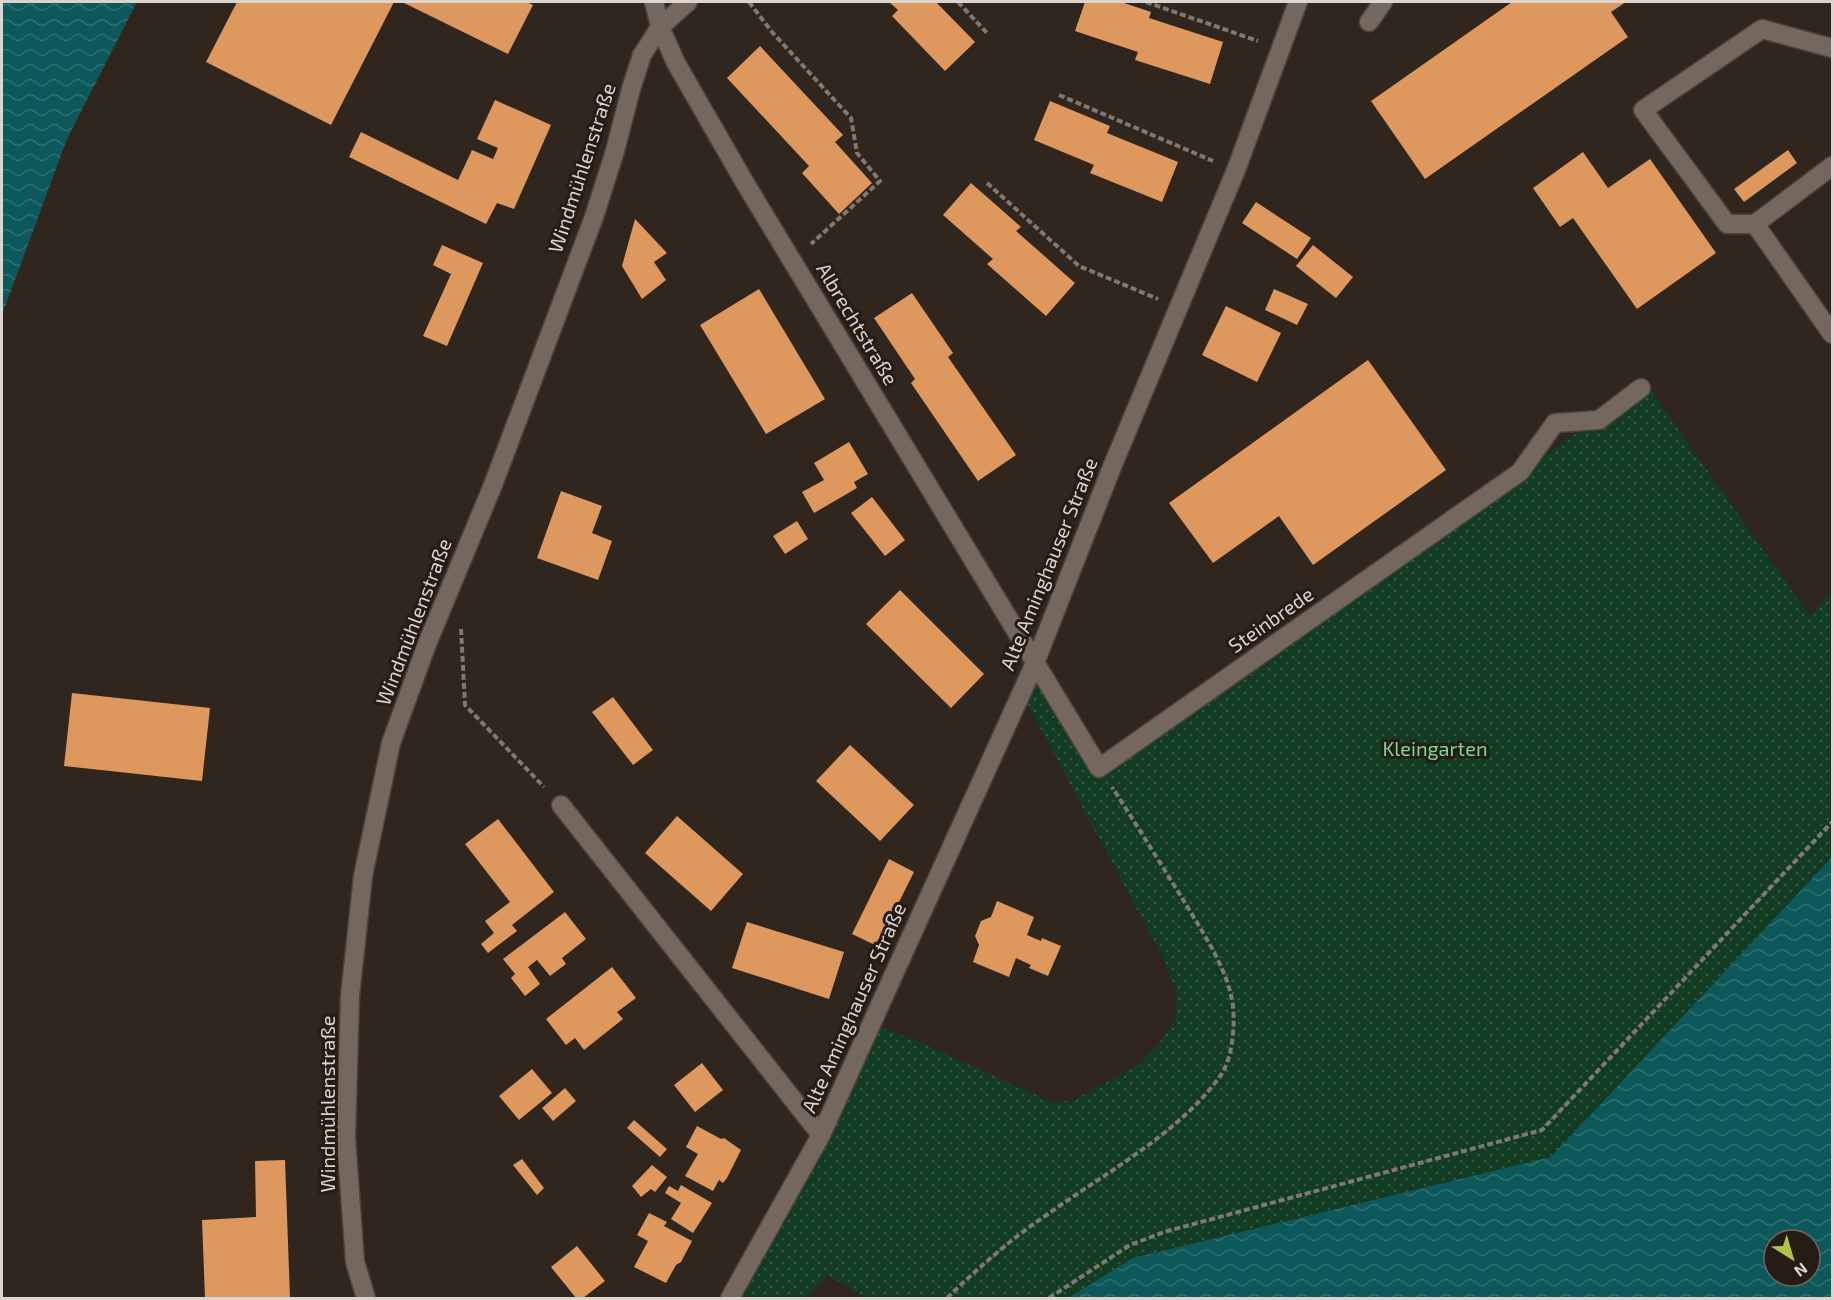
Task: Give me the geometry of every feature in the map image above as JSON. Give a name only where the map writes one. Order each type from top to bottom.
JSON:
[{"type":"street","name":"Albrechtstraße","points":[[654,2],[660,27],[676,63],[1035,663]]},
{"type":"street","name":"Windmühlenstraße","points":[[366,1299],[355,1262],[346,1138],[350,996],[363,876],[391,743],[427,644],[493,485],[594,217],[642,55],[660,27],[688,2]]},
{"type":"street","name":"Alte Aminghauser Straße","points":[[730,1299],[821,1135],[1035,663],[1112,467],[1236,170],[1298,2]]},
{"type":"street","points":[[1370,22],[1383,2]]},
{"type":"street","points":[[1833,48],[1762,29],[1643,110],[1727,224],[1755,224],[1833,166]]},
{"type":"street","points":[[1755,224],[1833,334]]},
{"type":"street","name":"Steinbrede","points":[[1099,768],[1520,472],[1555,423],[1599,420],[1641,388]]},
{"type":"street","points":[[1035,663],[1099,768]]},
{"type":"street","name":"Alte Aminghauser Straße","points":[[561,805],[821,1135]]},
{"type":"path","points":[[749,2],[772,33],[851,118],[857,153],[880,181],[810,246],[790,257]]},
{"type":"path","points":[[958,2],[987,33]]},
{"type":"path","points":[[1146,2],[1281,49]]},
{"type":"path","points":[[1059,95],[1236,170]]},
{"type":"path","points":[[987,183],[1079,266],[1178,307]]},
{"type":"path","points":[[461,628],[465,705],[561,805]]},
{"type":"path","points":[[947,1299],[970,1276],[1046,1215],[1141,1151],[1192,1108],[1222,1073],[1234,1036],[1232,999],[1220,966],[1199,926],[1099,768]]},
{"type":"path","points":[[1049,1299],[1130,1245],[1164,1232],[1542,1130],[1833,822]]},
{"type":"green space","name":"Kleingarten","points":[[1646,384],[1810,616],[1832,592],[1832,857],[1551,1157],[1133,1258],[1068,1298],[865,1298],[828,1275],[807,1298],[730,1298],[871,1024],[915,1040],[1051,1102],[1071,1101],[1137,1066],[1158,1045],[1175,1019],[1177,994],[1164,960],[1014,679],[1035,663],[1099,768]]},
{"type":"water","points":[[2,2],[137,2],[67,139],[2,315]]},
{"type":"water","points":[[1832,857],[1832,1298],[1068,1298],[1133,1258],[1551,1157]]},
{"type":"building","points":[[237,2],[394,2],[331,125],[206,62]]},
{"type":"building","points":[[402,2],[527,2],[533,5],[508,54]]},
{"type":"building","points":[[889,2],[936,2],[975,42],[945,71],[892,16],[898,10]]},
{"type":"building","points":[[1085,2],[1121,2],[1151,12],[1149,18],[1223,42],[1210,84],[1135,60],[1138,52],[1075,31]]},
{"type":"building","points":[[1512,2],[1626,2],[1611,12],[1628,37],[1425,179],[1371,101]]},
{"type":"building","points":[[760,46],[843,135],[835,142],[872,183],[839,214],[802,173],[809,166],[727,78]]},
{"type":"building","points":[[495,100],[551,125],[514,209],[497,203],[486,224],[349,157],[361,132],[458,180],[472,150],[493,159],[498,148],[477,139]]},
{"type":"building","points":[[1050,101],[1110,126],[1107,133],[1178,162],[1162,202],[1090,173],[1094,165],[1034,140]]},
{"type":"building","points":[[1788,150],[1797,163],[1744,202],[1734,189]]},
{"type":"building","points":[[1583,152],[1608,188],[1650,159],[1716,253],[1637,309],[1573,218],[1560,227],[1533,188]]},
{"type":"building","points":[[971,183],[1021,227],[1016,231],[1075,283],[1046,316],[987,264],[993,259],[943,215]]},
{"type":"building","points":[[1256,202],[1311,238],[1297,259],[1242,223]]},
{"type":"building","points":[[635,219],[667,253],[654,262],[666,280],[642,299],[622,266]]},
{"type":"building","points":[[442,245],[483,263],[447,346],[423,336],[451,274],[433,265]]},
{"type":"building","points":[[1313,245],[1353,277],[1336,298],[1296,266]]},
{"type":"building","points":[[759,289],[825,399],[766,434],[700,325]]},
{"type":"building","points":[[1274,289],[1308,304],[1297,325],[1265,310]]},
{"type":"building","points":[[912,293],[953,353],[948,357],[1016,455],[978,481],[911,383],[915,379],[874,318]]},
{"type":"building","points":[[1226,306],[1281,333],[1257,382],[1202,355]]},
{"type":"building","points":[[1368,360],[1446,470],[1313,565],[1279,516],[1213,563],[1169,503]]},
{"type":"building","points":[[849,442],[868,474],[854,482],[857,488],[814,513],[802,492],[824,480],[814,463]]},
{"type":"building","points":[[561,491],[602,506],[592,533],[612,541],[598,580],[537,558]]},
{"type":"building","points":[[872,497],[905,540],[885,556],[851,513]]},
{"type":"building","points":[[797,521],[808,539],[785,554],[773,536]]},
{"type":"building","points":[[900,590],[984,674],[951,708],[866,624]]},
{"type":"building","points":[[72,693],[210,708],[202,781],[64,766]]},
{"type":"building","points":[[613,697],[653,750],[633,765],[592,712]]},
{"type":"building","points":[[850,745],[914,805],[880,841],[816,781]]},
{"type":"building","points":[[677,816],[743,874],[711,911],[645,853]]},
{"type":"building","points":[[498,819],[554,892],[512,925],[517,931],[488,953],[481,944],[494,933],[485,921],[510,902],[465,844]]},
{"type":"building","points":[[889,859],[914,872],[877,946],[852,934]]},
{"type":"building","points":[[997,901],[1034,917],[1027,935],[1061,946],[1048,976],[1029,968],[1031,965],[1016,958],[1009,977],[973,962],[979,945],[975,936],[981,921],[991,917]]},
{"type":"building","points":[[565,912],[586,939],[562,958],[566,964],[550,976],[537,960],[528,967],[540,984],[525,996],[511,978],[515,974],[503,959]]},
{"type":"building","points":[[747,922],[844,952],[829,999],[732,968]]},
{"type":"building","points":[[612,967],[636,998],[617,1012],[623,1019],[584,1050],[575,1038],[566,1045],[546,1019]]},
{"type":"building","points":[[702,1063],[723,1090],[695,1112],[674,1085]]},
{"type":"building","points":[[532,1069],[552,1093],[519,1120],[499,1096]]},
{"type":"building","points":[[565,1088],[576,1101],[553,1121],[542,1108]]},
{"type":"building","points":[[634,1120],[667,1149],[660,1157],[627,1128]]},
{"type":"building","points":[[697,1126],[721,1139],[724,1138],[741,1150],[727,1178],[723,1183],[719,1180],[713,1191],[685,1176],[698,1154],[686,1147]]},
{"type":"building","points":[[522,1159],[544,1188],[537,1195],[513,1165]]},
{"type":"building","points":[[285,1160],[290,1298],[205,1298],[202,1220],[256,1217],[255,1161]]},
{"type":"building","points":[[652,1165],[667,1177],[655,1192],[651,1189],[641,1197],[632,1186]]},
{"type":"building","points":[[681,1185],[712,1203],[693,1233],[671,1219],[681,1203],[665,1193],[669,1186],[678,1191]]},
{"type":"building","points":[[649,1213],[667,1222],[664,1226],[692,1241],[666,1283],[634,1267],[648,1241],[637,1235]]},
{"type":"building","points":[[577,1246],[605,1281],[583,1298],[576,1298],[551,1267]]}]
